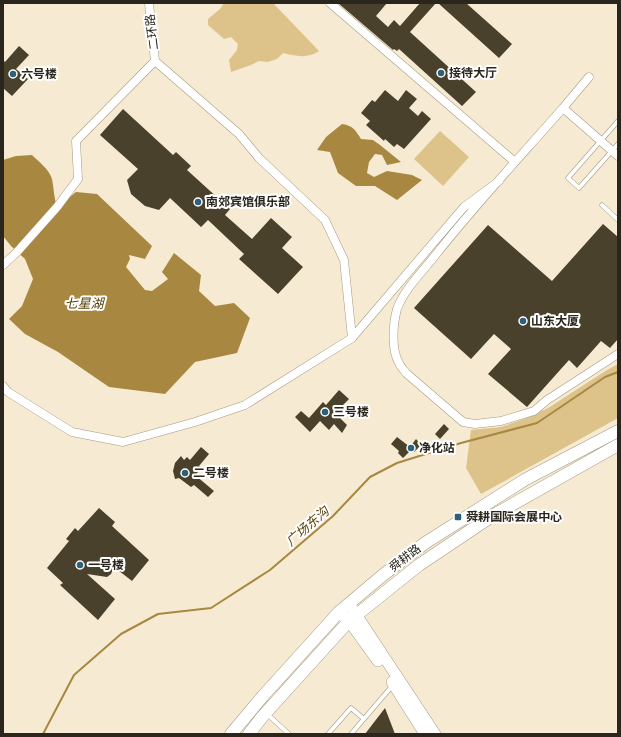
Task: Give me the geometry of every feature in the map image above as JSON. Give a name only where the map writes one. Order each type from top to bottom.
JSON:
[{"type":"main road","name":"舜耕路","points":[[231,734],[263,696],[339,612],[383,575],[425,543],[526,479],[618,431]]},
{"type":"main road","name":"舜耕路","points":[[254,730],[266,713],[352,619],[419,565],[492,516],[618,444]]},
{"type":"main road","points":[[349,604],[352,619],[425,734]]},
{"type":"main road","points":[[339,612],[352,619],[372,638],[435,734]]},
{"type":"street","name":"二环路","points":[[148,3],[155,61]]},
{"type":"street","points":[[330,3],[515,162]]},
{"type":"street","points":[[3,265],[17,252],[57,207],[78,179],[76,141],[155,61],[239,134],[259,158],[325,220],[344,260],[352,338]]},
{"type":"street","points":[[589,77],[444,244],[405,293],[398,308],[393,328],[394,347],[398,363],[406,372],[463,422],[476,424],[501,421],[534,410],[618,354]]},
{"type":"street","points":[[563,108],[615,153]]},
{"type":"street","points":[[3,386],[8,392],[72,432],[123,442],[195,422],[244,405],[352,338],[464,207],[499,181]]},
{"type":"lane","points":[[618,121],[568,178],[579,188],[615,153],[618,144]]},
{"type":"lane","points":[[602,205],[618,220]]},
{"type":"lane","points":[[351,734],[394,685]]},
{"type":"lane","points":[[328,734],[351,708],[364,719]]},
{"type":"lane","points":[[266,713],[289,734]]},
{"type":"shaded area","points":[[224,3],[273,3],[319,51],[315,54],[306,56],[283,53],[277,59],[268,62],[259,61],[231,72],[229,60],[237,50],[238,44],[231,37],[224,39],[208,25],[208,19],[220,9]]},
{"type":"shaded area","points":[[440,131],[469,157],[443,186],[414,159]]},
{"type":"shaded area","points":[[618,364],[618,418],[481,494],[466,468],[471,430],[501,427],[527,418],[548,408]]},
{"type":"water","points":[[342,124],[352,127],[361,139],[373,140],[401,162],[387,165],[382,155],[375,154],[369,162],[367,173],[374,177],[387,171],[412,175],[422,180],[397,200],[375,186],[356,186],[338,173],[330,152],[317,150],[326,137]]},
{"type":"water","name":"七星湖","points":[[32,155],[51,175],[57,207],[76,192],[97,194],[152,246],[145,259],[129,255],[130,259],[126,267],[145,290],[152,291],[168,279],[162,272],[174,253],[201,275],[199,291],[215,306],[234,303],[250,318],[237,353],[195,362],[165,394],[109,387],[58,352],[25,334],[9,319],[22,306],[33,279],[25,259],[3,236],[3,160],[16,156]]},
{"type":"building","name":"接待大厅","points":[[338,3],[387,3],[376,16],[388,27],[394,20],[400,26],[420,3],[436,3],[410,32],[476,92],[462,106],[399,49],[397,51],[394,49],[393,50]]},
{"type":"building","name":"接待大厅","points":[[438,3],[466,3],[512,44],[499,58]]},
{"type":"building","name":"六号楼","points":[[19,46],[29,55],[16,69],[28,79],[12,96],[3,88],[3,60],[5,62]]},
{"type":"building","points":[[385,90],[398,101],[406,90],[417,99],[409,108],[418,116],[422,111],[431,119],[404,149],[397,144],[394,147],[385,139],[384,141],[366,125],[370,121],[361,113],[372,100],[375,102]]},
{"type":"building","name":"南郊宾馆俱乐部","points":[[123,109],[173,155],[176,152],[191,166],[187,170],[230,209],[225,215],[252,239],[271,218],[292,237],[282,248],[303,267],[278,294],[239,259],[244,254],[208,220],[201,227],[170,198],[159,210],[145,206],[131,194],[127,180],[138,169],[100,135]]},
{"type":"building","name":"山东大厦","points":[[603,224],[618,237],[618,339],[610,348],[601,341],[577,368],[569,360],[527,407],[488,374],[511,349],[494,334],[471,359],[414,308],[488,225],[552,281]]},
{"type":"building","name":"三号楼","points":[[339,390],[349,399],[335,413],[347,425],[342,433],[334,424],[329,430],[320,421],[310,432],[295,417],[301,411],[309,418],[323,402],[326,405]]},
{"type":"building","points":[[444,424],[449,429],[440,439],[435,434]]},
{"type":"building","name":"净化站","points":[[397,437],[410,447],[416,439],[421,445],[414,452],[412,449],[403,458],[398,453],[399,451],[391,444]]},
{"type":"building","name":"二号楼","points":[[201,447],[209,454],[199,466],[202,468],[195,475],[214,491],[208,497],[194,485],[191,487],[179,478],[175,479],[173,471],[175,463],[181,456],[184,460],[187,457],[190,460]]},
{"type":"building","name":"一号楼","points":[[99,508],[115,522],[112,526],[149,560],[132,581],[114,567],[111,574],[107,577],[87,574],[115,599],[98,620],[60,585],[63,583],[47,568],[69,541],[66,539],[75,528],[78,531]]},
{"type":"building","points":[[385,708],[395,734],[365,734]]},
{"type":"waterway","name":"广场东沟","points":[[43,734],[74,675],[121,634],[158,614],[211,608],[270,570],[333,516],[370,477],[397,463],[461,443],[537,423],[605,377],[618,372]]},
{"type":"place","name":"接待大厅","points":[[441,73]]},
{"type":"place","name":"六号楼","points":[[13,74]]},
{"type":"place","name":"南郊宾馆俱乐部","points":[[198,202]]},
{"type":"place","name":"山东大厦","points":[[523,321]]},
{"type":"place","name":"三号楼","points":[[325,412]]},
{"type":"place","name":"净化站","points":[[411,448]]},
{"type":"place","name":"二号楼","points":[[185,473]]},
{"type":"place","name":"舜耕国际会展中心","points":[[458,517]]},
{"type":"place","name":"一号楼","points":[[80,565]]}]
